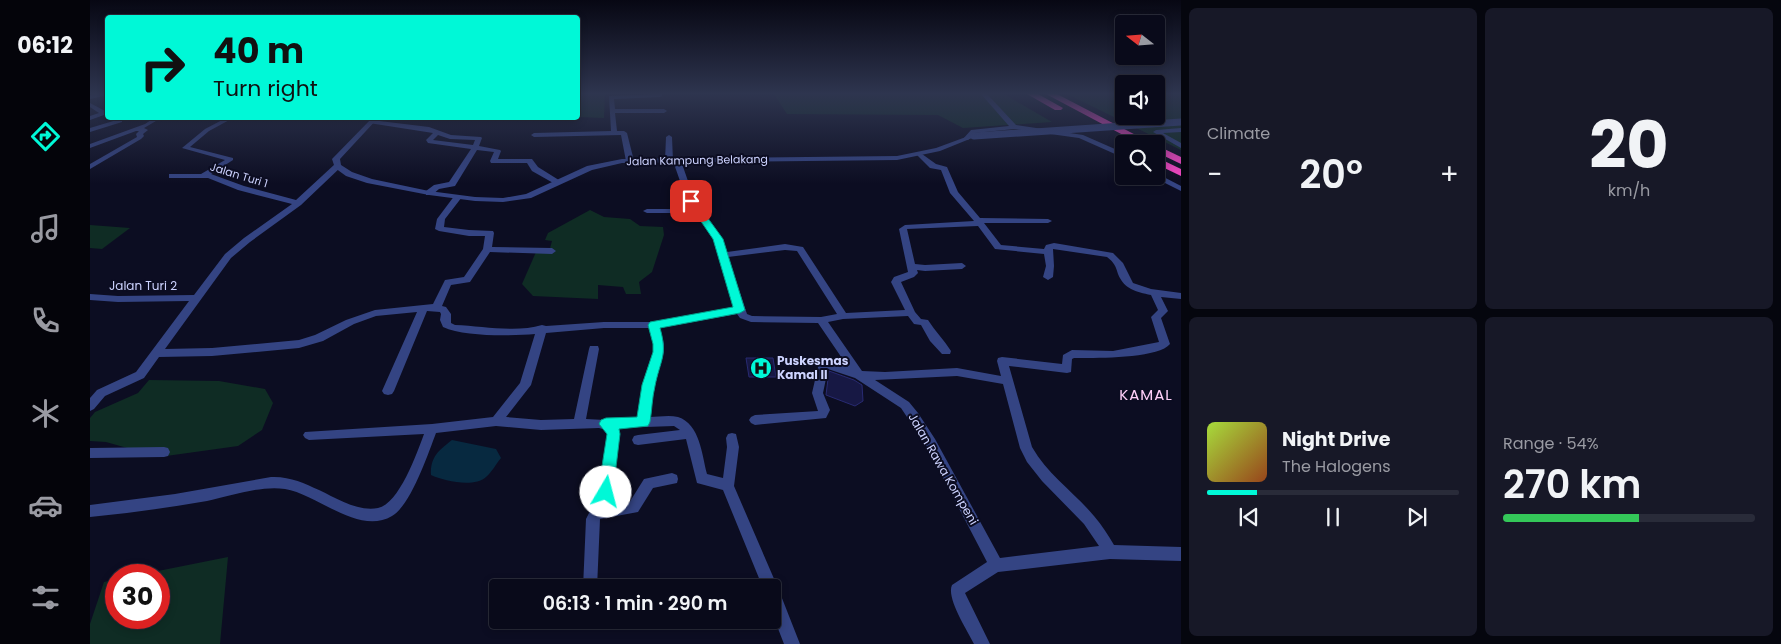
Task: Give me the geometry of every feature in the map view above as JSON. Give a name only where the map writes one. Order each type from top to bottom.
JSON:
[{"type":"highway","points":[[1088,124],[1115,138]]},
{"type":"highway","points":[[1109,124],[1130,135]]},
{"type":"highway","points":[[1165,153],[1181,161]]},
{"type":"highway","points":[[1165,165],[1181,173]]},
{"type":"street","points":[[90,130],[104,124]]},
{"type":"street","points":[[90,167],[139,138],[139,134],[145,130],[135,129],[126,124]]},
{"type":"street","points":[[90,147],[148,124]]},
{"type":"street","points":[[203,176],[231,159],[185,148],[207,130],[218,124]]},
{"type":"street","points":[[90,406],[101,393],[138,377],[196,298],[237,248],[298,203],[338,166],[336,159],[338,156],[369,124]]},
{"type":"street","points":[[398,124],[429,129],[450,137],[479,138],[475,148],[452,184],[436,187],[429,193]]},
{"type":"street","points":[[613,124],[614,132]]},
{"type":"street","points":[[1011,124],[1014,127],[1081,136],[1115,152]]},
{"type":"street","points":[[970,138],[1154,124]]},
{"type":"street","name":"Jalan Kampung Belakang","points":[[338,166],[360,178],[429,193],[485,200],[515,199],[528,196],[590,168],[630,160],[866,160],[897,158],[920,155],[952,146],[970,138],[973,131],[1014,127]]},
{"type":"street","points":[[1181,130],[1156,132],[1181,146]]},
{"type":"street","points":[[437,132],[429,140],[430,142],[498,150],[494,161],[529,161],[535,169],[558,182]]},
{"type":"street","points":[[534,135],[614,132],[625,134],[630,160]]},
{"type":"street","points":[[669,137],[673,161],[696,211],[713,230],[743,316],[751,319],[821,320],[843,316],[911,313]]},
{"type":"street","points":[[920,155],[933,166],[944,169],[947,181],[954,193],[998,247],[1048,252]]},
{"type":"street","name":"Jalan Turi 1","points":[[172,176],[216,178],[259,193],[298,203]]},
{"type":"street","points":[[1165,180],[1181,189]]},
{"type":"street","points":[[436,308],[448,282],[467,280],[487,249],[490,233],[468,233],[439,229],[441,219],[458,197]]},
{"type":"street","points":[[647,211],[696,211]]},
{"type":"street","points":[[946,351],[934,338],[924,322],[918,322],[911,313],[896,282],[897,279],[911,276],[911,266],[903,229],[905,227],[978,222],[1048,221]]},
{"type":"street","points":[[1048,278],[1050,266],[1049,246],[1054,246],[1110,254],[1116,259],[1128,284],[1140,290],[1181,296]]},
{"type":"street","points":[[722,255],[785,247],[800,249],[843,316]]},
{"type":"street","points":[[487,249],[552,251]]},
{"type":"street","points":[[911,266],[925,268],[962,266]]},
{"type":"street","points":[[1110,552],[1089,521],[1040,473],[1031,459],[1002,361],[1067,369],[1067,358],[1072,354],[1113,355],[1159,347],[1165,344],[1156,316],[1163,311],[1154,292]]},
{"type":"street","name":"Jalan Turi 2","points":[[90,297],[118,299],[196,298]]},
{"type":"street","points":[[388,391],[424,308]]},
{"type":"street","points":[[155,353],[212,352],[299,344],[318,338],[366,316],[390,310],[436,308],[445,311],[447,325],[461,330],[513,332],[542,328],[654,325],[740,310]]},
{"type":"street","name":"Jalan Rawa Kompeni","points":[[821,320],[858,375],[910,409],[931,443],[996,565]]},
{"type":"street","points":[[643,422],[648,385],[659,352],[654,325]]},
{"type":"street","points":[[496,422],[525,384],[542,328]]},
{"type":"street","points":[[578,423],[594,349]]},
{"type":"street","points":[[754,420],[822,415],[824,412],[823,407],[818,396],[825,364],[858,375],[885,376],[958,372],[1007,381]]},
{"type":"street","points":[[309,434],[432,429],[496,422],[541,425],[675,421],[681,424],[690,434],[702,479],[722,482],[728,486],[767,579]]},
{"type":"street","points":[[590,579],[593,519],[606,492],[614,434],[612,428],[606,424]]},
{"type":"street","points":[[90,511],[226,492],[268,483],[284,483],[298,486],[353,511],[376,515],[385,513],[399,500],[419,462],[432,429]]},
{"type":"street","points":[[638,440],[690,434]]},
{"type":"street","points":[[728,486],[733,447],[732,438]]},
{"type":"street","points":[[90,453],[164,452]]},
{"type":"street","points":[[597,511],[603,514],[633,508],[649,483],[672,479]]},
{"type":"street","points":[[982,644],[958,596],[957,590],[996,565],[1110,552],[1181,554]]},
{"type":"street","points":[[781,615],[792,644]]},
{"type":"green space","points":[[955,124],[1022,124],[963,128]]},
{"type":"green space","points":[[1181,124],[1181,150],[1165,142],[1165,135],[1150,135],[1130,125],[1165,125]]},
{"type":"green space","points":[[590,210],[604,217],[630,219],[640,226],[663,227],[664,235],[652,272],[639,282],[641,294],[626,294],[623,287],[598,285],[598,299],[533,296],[522,284],[536,252],[549,252],[552,241],[545,240],[548,233]]},
{"type":"green space","points":[[90,225],[130,228],[102,249],[90,248]]},
{"type":"green space","points":[[149,380],[219,381],[265,389],[273,403],[262,430],[238,446],[159,457],[106,442],[90,441],[90,418],[95,412],[138,393]]},
{"type":"green space","points":[[228,557],[220,644],[90,644],[90,624],[105,582],[105,629],[170,629],[170,569]]},
{"type":"water","points":[[452,440],[496,449],[501,458],[486,477],[474,482],[451,481],[431,475],[432,463],[436,454]]},
{"type":"building","name":"Puskesmas Kamal II","points":[[746,358],[773,358],[776,377],[749,377]]},
{"type":"building","points":[[829,371],[862,385],[863,401],[855,406],[826,395]]},
{"type":"place","name":"Puskesmas Kamal II","points":[[761,368]]},
{"type":"district","name":"KAMAL","points":[[1146,395]]},
{"type":"route","points":[[606,492],[614,434],[612,428],[606,424],[643,422],[648,385],[659,352],[654,325],[740,310],[718,239],[713,230],[696,211],[691,201]]}]
